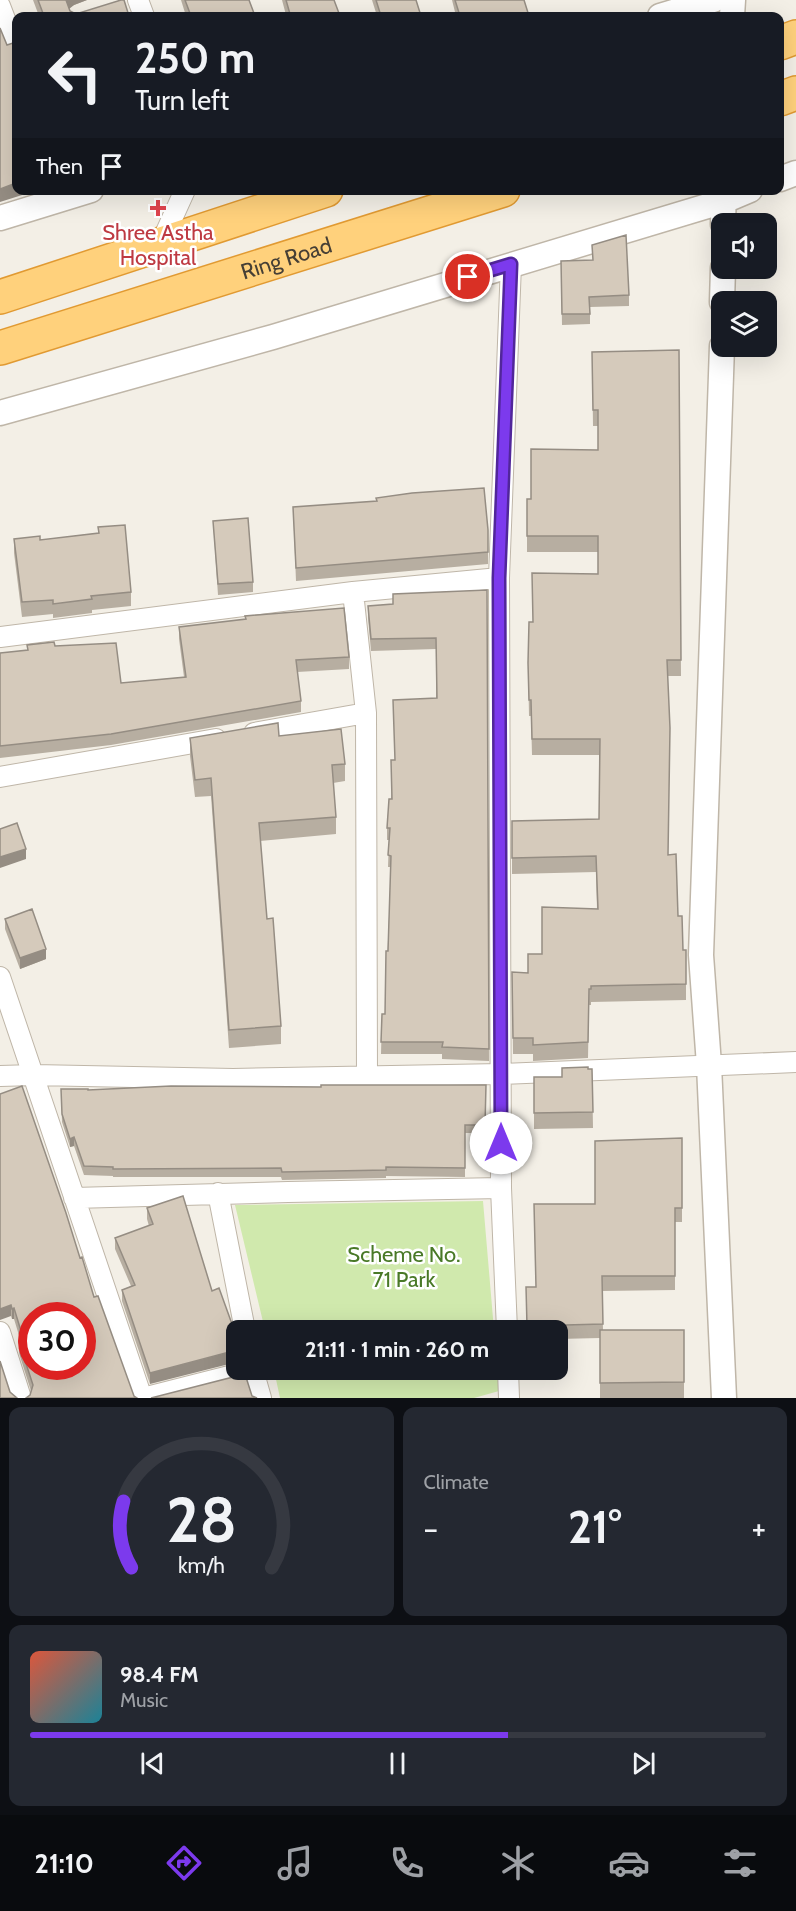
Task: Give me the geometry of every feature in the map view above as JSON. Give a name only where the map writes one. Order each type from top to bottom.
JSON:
[{"type":"highway","points":[[0,297],[310,195]]},
{"type":"highway","name":"Ring Road","points":[[0,348],[487,195]]},
{"type":"street","points":[[673,12],[713,0]]},
{"type":"street","points":[[0,6],[10,41]]},
{"type":"street","points":[[0,218],[76,195]]},
{"type":"street","points":[[161,243],[183,195]]},
{"type":"street","points":[[0,412],[273,337],[511,264],[724,205],[741,195]]},
{"type":"street","points":[[507,1320],[501,1188],[499,578],[511,264]]},
{"type":"street","points":[[722,357],[701,955],[709,1065],[724,1398]]},
{"type":"street","points":[[0,637],[353,592],[499,578]]},
{"type":"street","points":[[353,592],[366,713],[367,1076]]},
{"type":"street","points":[[0,777],[366,713]]},
{"type":"street","points":[[0,977],[142,1398],[226,1377]]},
{"type":"street","points":[[0,1076],[233,1078],[501,1074],[796,1062]]},
{"type":"street","points":[[74,1198],[501,1188]]},
{"type":"street","points":[[218,1193],[243,1320]]},
{"type":"street","points":[[0,1332],[21,1398]]},
{"type":"street","points":[[256,1380],[261,1398]]},
{"type":"street","points":[[509,1380],[510,1398]]},
{"type":"green space","name":"Scheme No. 71 Park","points":[[483,1201],[493,1320],[263,1320],[235,1205]]},
{"type":"green space","points":[[276,1380],[498,1380],[499,1391],[474,1398],[280,1398]]},
{"type":"building","points":[[38,0],[66,0],[72,12],[42,12]]},
{"type":"building","points":[[121,0],[124,0],[128,12],[82,12]]},
{"type":"building","points":[[185,0],[249,0],[254,12],[190,12]]},
{"type":"building","points":[[286,0],[334,0],[338,12],[289,12]]},
{"type":"building","points":[[376,0],[416,0],[420,12],[380,12]]},
{"type":"building","points":[[455,0],[524,0],[528,12],[459,12]]},
{"type":"building","points":[[0,28],[7,45],[12,43],[12,184],[0,189]]},
{"type":"building","points":[[626,235],[629,295],[589,297],[590,314],[562,314],[561,261],[593,260],[592,245]]},
{"type":"building","points":[[679,350],[681,660],[667,660],[670,728],[668,855],[676,854],[678,916],[682,916],[683,950],[686,950],[686,984],[591,986],[589,989],[588,1042],[533,1045],[533,1038],[513,1038],[512,972],[528,973],[528,954],[542,954],[542,907],[598,909],[596,856],[512,858],[512,821],[599,819],[600,739],[532,739],[528,663],[529,622],[533,622],[532,573],[598,574],[598,536],[527,536],[527,499],[531,499],[531,449],[598,450],[598,410],[593,410],[592,352]]},
{"type":"building","points":[[484,488],[488,552],[296,568],[293,507],[377,501],[376,498],[412,493]]},
{"type":"building","points":[[248,518],[253,582],[218,584],[213,521]]},
{"type":"building","points":[[125,525],[131,592],[91,596],[92,599],[53,604],[53,600],[22,602],[14,539],[40,536],[40,540],[99,533],[98,527]]},
{"type":"building","points":[[487,590],[489,1049],[442,1047],[443,1042],[381,1042],[382,1014],[385,1014],[391,856],[388,855],[390,828],[387,828],[389,799],[392,799],[391,760],[395,760],[393,700],[437,698],[436,638],[371,639],[368,606],[393,604],[393,594]]},
{"type":"building","points":[[344,608],[349,657],[296,660],[301,701],[111,734],[0,746],[0,653],[28,650],[27,645],[54,642],[55,646],[116,643],[121,683],[186,677],[179,627],[246,619],[245,616]]},
{"type":"building","points":[[278,723],[279,736],[341,729],[345,764],[332,765],[336,817],[259,823],[267,919],[273,918],[281,1026],[229,1030],[211,778],[195,780],[190,738]]},
{"type":"building","points":[[17,823],[26,849],[0,857],[0,829]]},
{"type":"building","points":[[32,909],[46,949],[20,958],[5,919]]},
{"type":"building","points":[[588,1067],[592,1069],[593,1112],[534,1113],[534,1077],[562,1077],[562,1068]]},
{"type":"building","points":[[321,1085],[486,1085],[485,1125],[465,1125],[465,1168],[386,1167],[386,1170],[282,1172],[281,1168],[113,1169],[113,1167],[84,1166],[74,1137],[70,1139],[62,1114],[61,1089],[171,1086],[321,1087]]},
{"type":"building","points":[[22,1086],[94,1297],[98,1296],[134,1396],[137,1398],[26,1398],[30,1395],[33,1385],[31,1380],[96,1380],[96,1302],[18,1302],[18,1321],[11,1305],[0,1309],[0,1094]]},
{"type":"building","points":[[682,1138],[682,1208],[675,1208],[675,1276],[602,1276],[603,1324],[568,1325],[568,1320],[527,1320],[526,1287],[536,1287],[534,1204],[595,1204],[595,1141]]},
{"type":"building","points":[[183,1196],[212,1291],[219,1288],[231,1320],[226,1320],[226,1353],[150,1373],[122,1290],[135,1285],[115,1238],[153,1224],[147,1208]]},
{"type":"building","points":[[600,1330],[684,1330],[684,1382],[600,1383]]},
{"type":"building","points":[[0,1361],[10,1392],[17,1398],[0,1398]]},
{"type":"building","points":[[226,1379],[247,1380],[252,1396],[257,1398],[151,1398]]},
{"type":"place","name":"Shree Astha Hospital","points":[[158,208]]},
{"type":"route","points":[[468,277],[511,264],[499,578],[501,1143]]}]
